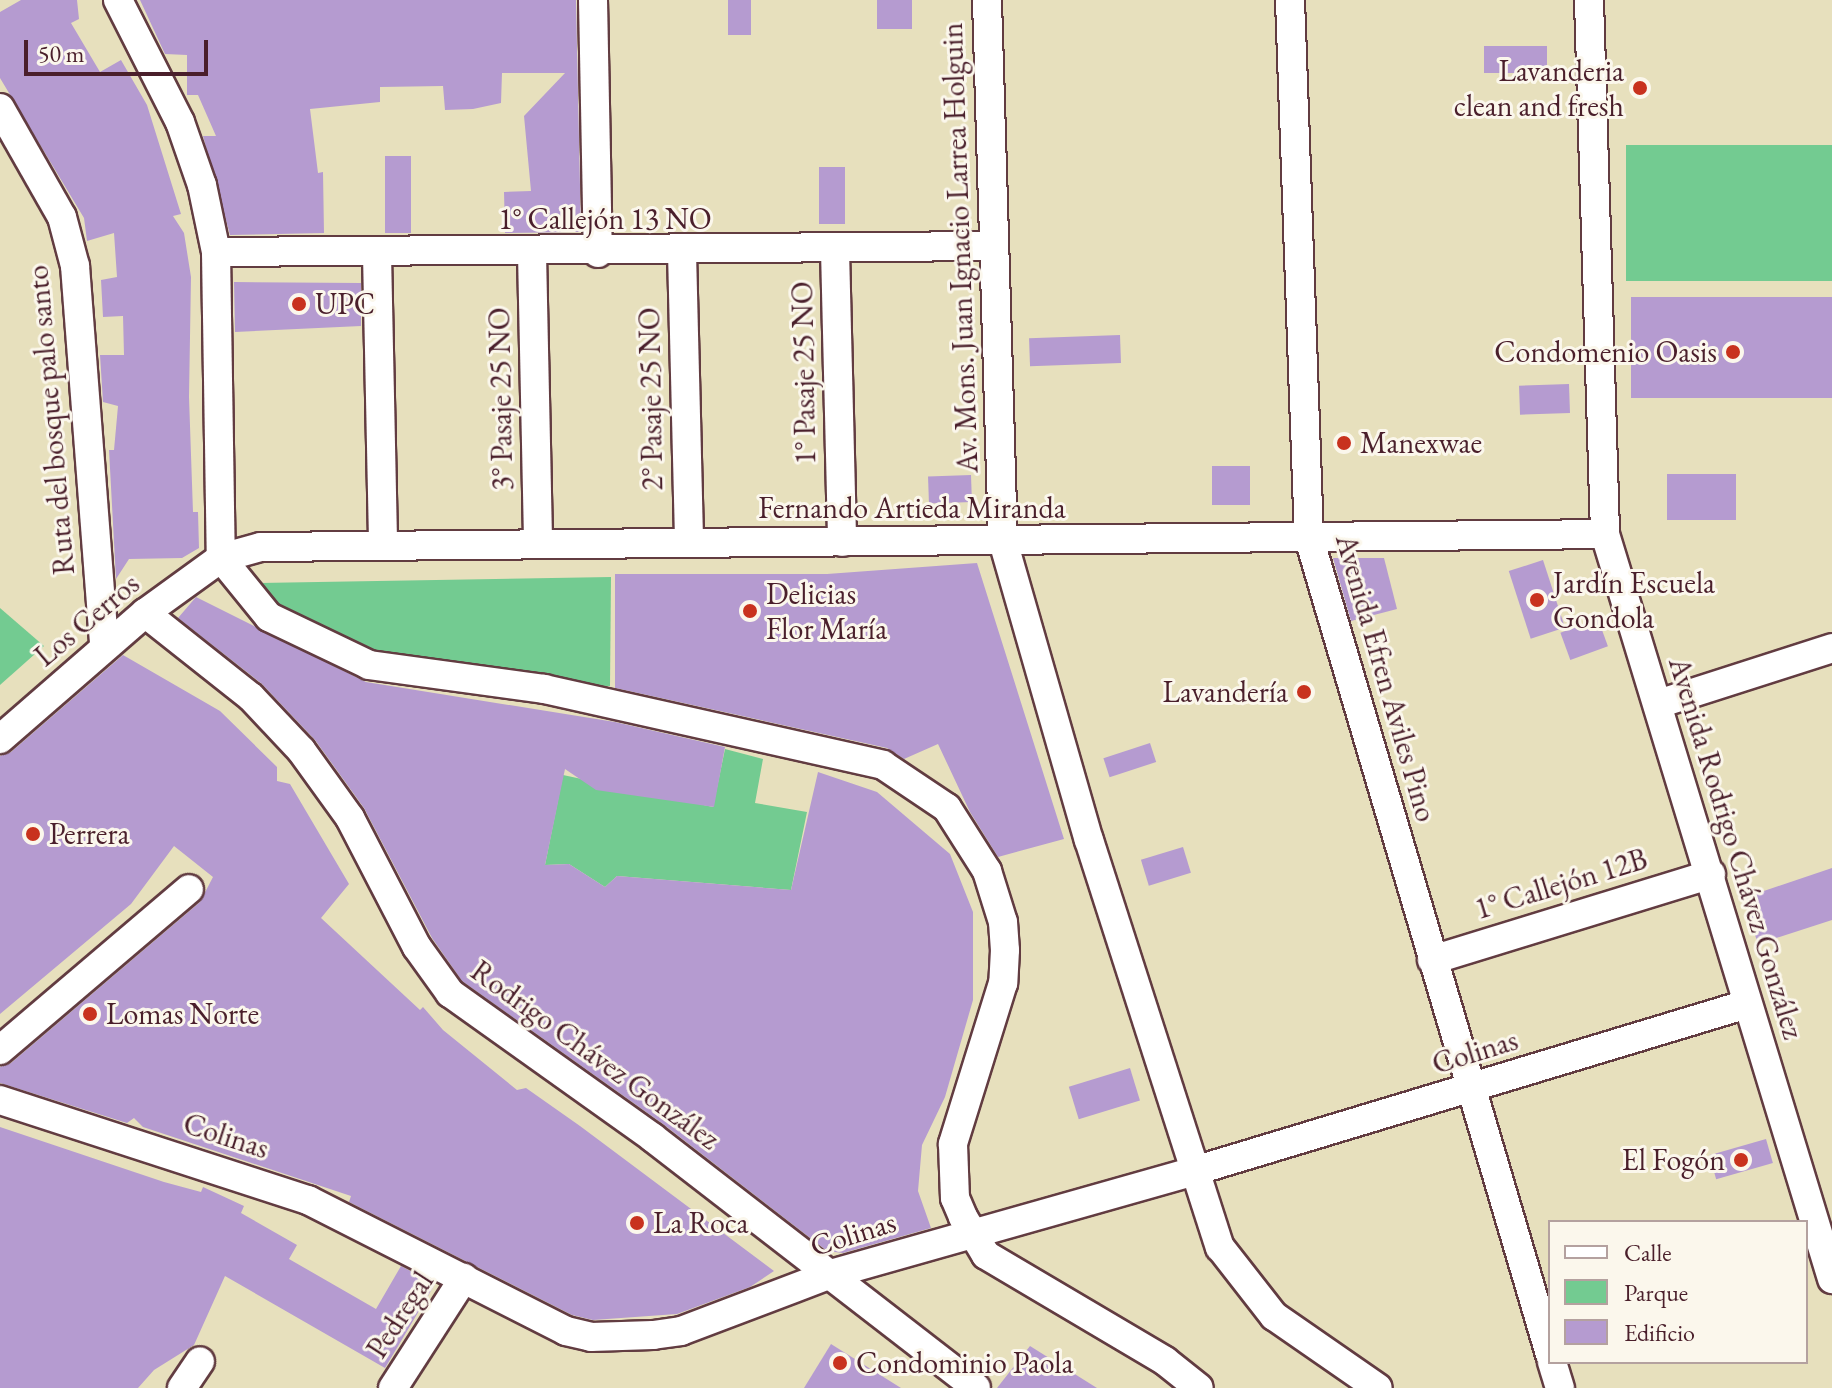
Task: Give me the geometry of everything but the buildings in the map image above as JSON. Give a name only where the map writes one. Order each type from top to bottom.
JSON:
[{"type":"street","points":[[118,0],[180,122],[202,185],[216,252],[221,558],[269,617],[369,665],[544,689],[883,765],[947,808],[987,871],[1004,933],[1003,983],[953,1144],[955,1198],[979,1248],[1000,1265],[1165,1361],[1199,1388]]},
{"type":"street","points":[[593,0],[598,253]]},
{"type":"street","name":"Av. Mons. Juan Ignacio Larrea Holguin","points":[[987,0],[1003,541],[1089,840],[1220,1247],[1274,1316],[1378,1388]]},
{"type":"street","name":"Avenida Efren Aviles Pino","points":[[1290,0],[1309,538],[1548,1347]]},
{"type":"street","name":"Avenida Rodrigo Chávez González","points":[[1589,0],[1605,534],[1832,1279]]},
{"type":"street","name":"Ruta del bosque palo santo","points":[[0,108],[62,217],[75,266],[104,647]]},
{"type":"street","name":"1° Callejón 13 NO","points":[[216,252],[598,253],[993,246]]},
{"type":"street","name":"1° Pasaje 25 NO","points":[[835,250],[842,542]]},
{"type":"street","name":"2° Pasaje 25 NO","points":[[682,252],[689,543]]},
{"type":"street","name":"3° Pasaje 25 NO","points":[[532,253],[538,543]]},
{"type":"street","points":[[377,254],[383,545]]},
{"type":"street","name":"Fernando Artieda Miranda","points":[[221,558],[261,547],[1605,534]]},
{"type":"street","name":"Los Cerros","points":[[0,739],[145,613],[221,558]]},
{"type":"street","name":"Rodrigo Chávez González","points":[[145,613],[251,697],[301,750],[350,818],[417,947],[450,993],[831,1274],[976,1388]]},
{"type":"street","points":[[1658,704],[1832,648]]},
{"type":"street","name":"1° Callejón 12B","points":[[1432,960],[1711,874]]},
{"type":"street","points":[[0,1050],[189,889]]},
{"type":"street","name":"Colinas","points":[[4,1106],[271,1186],[464,1278],[566,1331],[591,1337],[681,1331],[831,1274],[1194,1171],[1747,1004]]},
{"type":"street","name":"Pedregal","points":[[393,1388],[464,1278]]},
{"type":"street","points":[[182,1388],[200,1361]]},
{"type":"street","points":[[1553,1364],[1560,1388]]},
{"type":"green space","points":[[1626,145],[1832,145],[1832,281],[1626,281]]},
{"type":"green space","points":[[611,577],[610,686],[550,685],[371,659],[271,610],[259,583]]},
{"type":"green space","points":[[0,608],[44,646],[0,685]]},
{"type":"green space","points":[[725,749],[763,759],[755,803],[807,812],[791,890],[617,876],[605,887],[569,864],[545,865],[563,775],[713,807]]},
{"type":"place","name":"Lavanderia clean and fresh","points":[[1640,88]]},
{"type":"place","name":"UPC","points":[[299,304]]},
{"type":"place","name":"Condomenio Oasis","points":[[1733,352]]},
{"type":"place","name":"Manexwae","points":[[1344,443]]},
{"type":"place","name":"Jardín Escuela Gondola","points":[[1537,600]]},
{"type":"place","name":"Delicias Flor María","points":[[750,611]]},
{"type":"place","name":"Lavandería","points":[[1304,692]]},
{"type":"place","name":"Perrera","points":[[33,834]]},
{"type":"place","name":"Lomas Norte","points":[[90,1014]]},
{"type":"place","name":"El Fogón","points":[[1741,1160]]},
{"type":"place","name":"La Roca","points":[[637,1223]]},
{"type":"place","name":"Condominio Paola","points":[[840,1363]]}]
